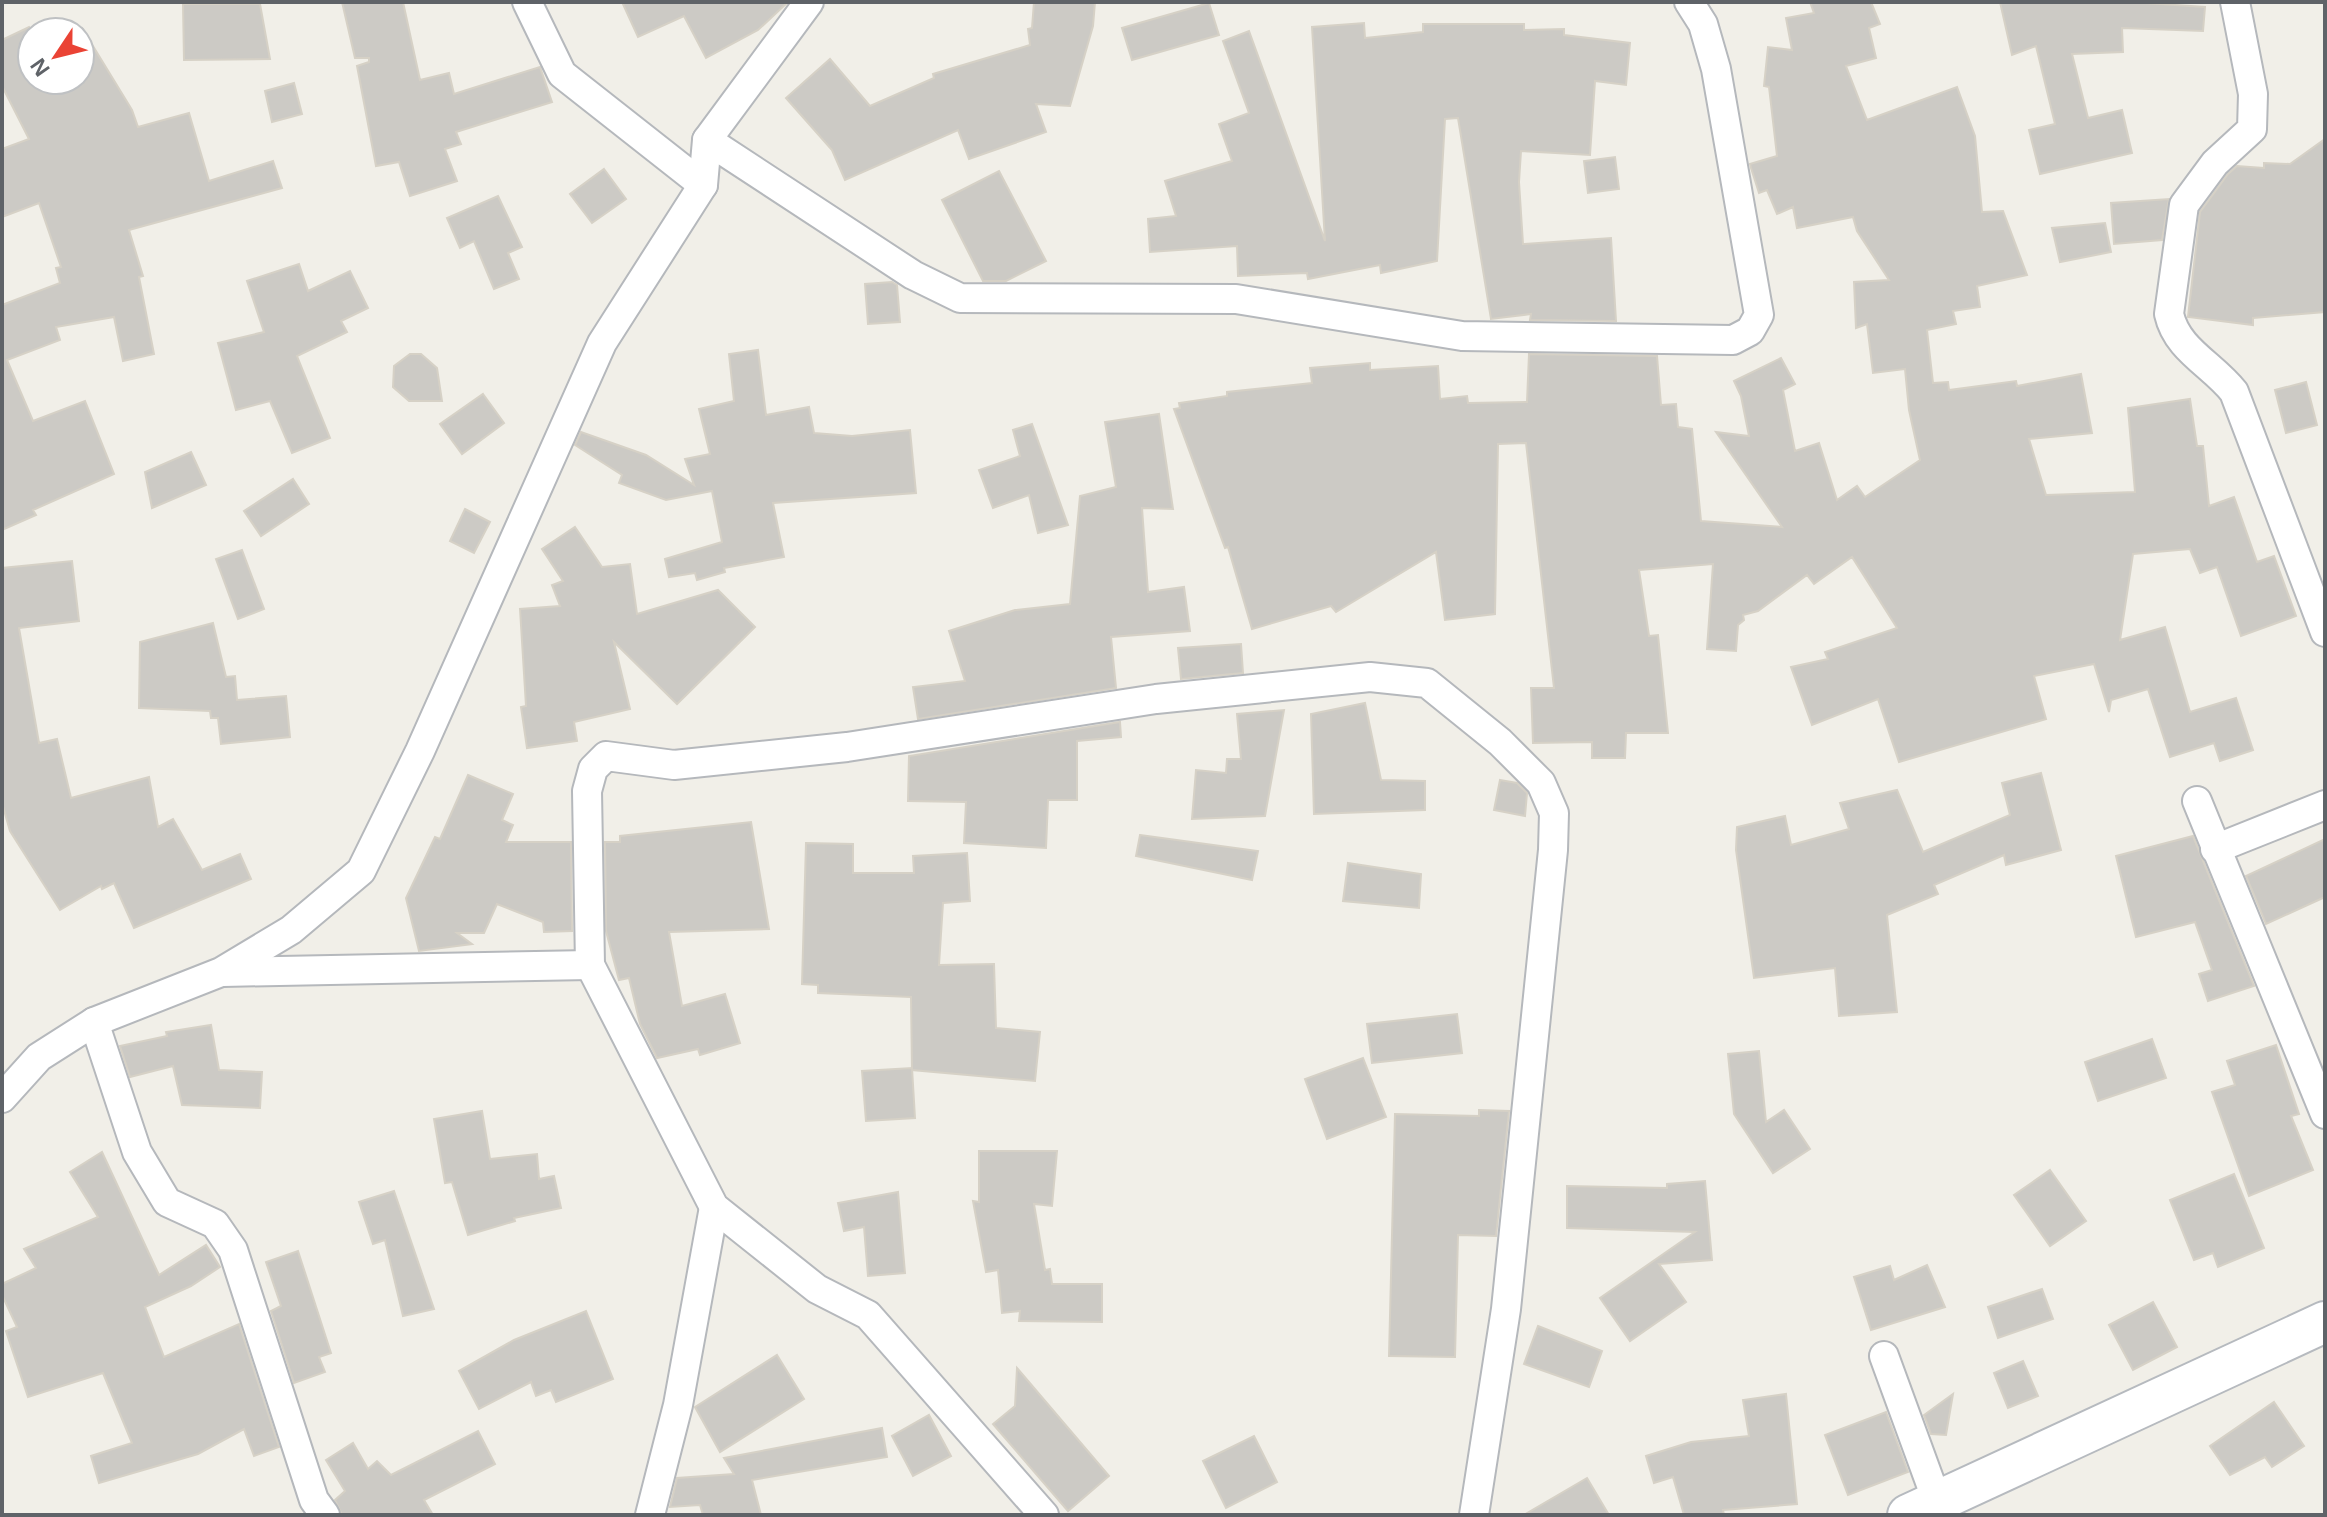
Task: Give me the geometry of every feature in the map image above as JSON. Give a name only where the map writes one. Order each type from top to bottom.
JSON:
[{"type":"main road","points":[[1923,1508],[2325,1322]]},
{"type":"street","points":[[527,2],[562,74],[703,185]]},
{"type":"street","points":[[2,1098],[39,1057],[94,1022],[221,972],[291,930],[361,871],[420,751],[602,343],[703,185],[707,140],[809,2]]},
{"type":"street","points":[[707,140],[913,275],[960,298],[1236,299],[1462,336],[1733,340],[1750,331],[1759,315],[1716,69],[1703,24],[1689,2]]},
{"type":"street","points":[[2235,2],[2253,94],[2252,129],[2215,163],[2184,205],[2169,314],[2173,331],[2185,347],[2217,371],[2240,403],[2325,632]]},
{"type":"street","points":[[1044,1515],[868,1315],[817,1289],[714,1207],[590,965],[587,791],[593,769],[606,756],[674,765],[847,747],[1156,699],[1370,677],[1427,683],[1500,742],[1541,783],[1554,813],[1506,1309],[1474,1515]]},
{"type":"street","points":[[2197,801],[2325,1114]]},
{"type":"street","points":[[2215,849],[2325,805]]},
{"type":"street","points":[[221,972],[590,965]]},
{"type":"street","points":[[94,1022],[137,1152],[167,1202],[215,1224],[233,1250],[314,1500],[325,1515]]},
{"type":"street","points":[[650,1515],[678,1405],[714,1207]]},
{"type":"street","points":[[1884,1356],[1923,1508]]},
{"type":"building","points":[[342,2],[403,2],[420,80],[449,73],[454,94],[540,67],[552,102],[456,132],[461,144],[445,149],[457,181],[410,196],[399,162],[376,166],[357,66],[369,62],[369,58],[355,58]]},
{"type":"building","points":[[622,2],[788,2],[758,30],[706,58],[684,16],[638,37]]},
{"type":"building","points":[[1034,2],[1095,2],[1093,26],[1070,106],[1036,104],[1046,132],[969,159],[958,130],[845,180],[832,150],[786,98],[830,59],[870,106],[934,78],[933,74],[1030,45],[1028,29],[1032,28]]},
{"type":"building","points":[[1810,2],[1871,2],[1880,24],[1869,28],[1876,58],[1846,66],[1867,120],[1957,87],[1975,136],[1982,212],[2003,211],[2027,275],[1977,286],[1980,307],[1953,311],[1956,324],[1927,330],[1933,383],[1948,382],[1949,390],[2016,381],[2017,386],[2081,374],[2092,433],[2029,439],[2046,495],[2135,492],[2128,408],[2190,399],[2197,446],[2203,446],[2209,506],[2234,497],[2257,562],[2274,556],[2296,616],[2241,636],[2217,567],[2200,573],[2190,549],[2133,554],[2120,640],[2165,627],[2190,712],[2236,698],[2253,750],[2220,761],[2214,743],[2170,757],[2148,689],[2111,700],[2109,712],[2094,664],[2034,676],[2046,719],[1899,762],[1878,699],[1812,725],[1791,667],[1828,659],[1825,652],[1897,628],[1852,557],[1814,584],[1807,575],[1758,611],[1743,615],[1744,620],[1738,625],[1736,651],[1707,649],[1713,564],[1639,570],[1649,636],[1658,635],[1668,733],[1626,733],[1625,758],[1592,758],[1592,742],[1533,743],[1531,688],[1554,688],[1526,443],[1498,444],[1495,614],[1445,620],[1436,552],[1336,612],[1331,606],[1252,629],[1228,547],[1225,548],[1174,409],[1180,408],[1179,403],[1227,396],[1227,392],[1312,383],[1310,368],[1370,363],[1370,370],[1438,366],[1440,399],[1467,396],[1468,403],[1527,402],[1529,354],[1657,356],[1661,405],[1676,404],[1678,427],[1692,429],[1701,521],[1782,527],[1716,432],[1749,436],[1741,396],[1734,381],[1781,358],[1795,384],[1783,390],[1795,451],[1819,443],[1837,500],[1857,486],[1865,497],[1920,460],[1909,410],[1905,369],[1873,373],[1867,324],[1856,328],[1854,282],[1889,280],[1857,231],[1853,217],[1797,228],[1793,207],[1777,214],[1767,190],[1759,193],[1750,164],[1777,156],[1769,87],[1764,86],[1768,47],[1792,50],[1786,18],[1814,13]]},
{"type":"building","points":[[2000,2],[2130,2],[2205,7],[2203,31],[2122,28],[2123,52],[2072,54],[2088,118],[2122,110],[2132,153],[2040,174],[2029,130],[2055,124],[2036,46],[2012,55]]},
{"type":"building","points":[[1209,3],[1219,35],[1132,60],[1122,28]]},
{"type":"building","points":[[183,4],[260,4],[270,59],[184,60]]},
{"type":"building","points":[[1364,23],[1365,38],[1423,32],[1423,24],[1524,24],[1524,30],[1564,29],[1564,35],[1630,43],[1626,85],[1595,81],[1590,155],[1521,151],[1519,182],[1523,244],[1611,238],[1616,321],[1530,320],[1531,314],[1491,319],[1458,118],[1445,119],[1437,261],[1381,273],[1380,265],[1308,279],[1307,273],[1238,276],[1237,246],[1150,252],[1148,219],[1176,216],[1165,181],[1232,161],[1219,124],[1249,113],[1223,41],[1249,31],[1325,241],[1312,27]]},
{"type":"building","points":[[16,33],[16,96],[96,96],[96,51],[132,110],[138,127],[189,113],[209,181],[273,161],[282,188],[129,230],[143,276],[139,277],[154,354],[123,361],[114,317],[56,327],[60,340],[7,360],[33,421],[85,401],[114,474],[33,510],[36,515],[2,530],[2,305],[60,283],[56,268],[61,267],[39,203],[2,217],[2,149],[29,139],[2,86],[2,40]]},
{"type":"building","points":[[294,83],[302,114],[272,122],[265,91]]},
{"type":"building","points":[[2325,139],[2325,312],[2253,318],[2253,325],[2188,317],[2200,212],[2228,174],[2237,166],[2264,168],[2264,163],[2290,164]]},
{"type":"building","points":[[1615,157],[1619,189],[1588,193],[1584,161]]},
{"type":"building","points":[[604,169],[626,199],[592,223],[570,194]]},
{"type":"building","points":[[999,171],[1046,261],[1006,281],[983,281],[942,200]]},
{"type":"building","points":[[498,196],[522,247],[508,253],[519,279],[494,289],[474,241],[460,248],[447,218]]},
{"type":"building","points":[[2169,199],[2162,240],[2114,244],[2111,203]]},
{"type":"building","points":[[2105,223],[2111,252],[2060,262],[2052,228]]},
{"type":"building","points":[[299,264],[308,291],[350,271],[368,308],[341,321],[347,332],[297,356],[330,438],[292,453],[270,401],[236,410],[218,343],[264,332],[247,281]]},
{"type":"building","points":[[892,282],[897,285],[900,322],[868,324],[865,284]]},
{"type":"building","points":[[758,350],[766,415],[809,407],[814,433],[852,436],[910,430],[916,493],[773,503],[784,557],[724,568],[725,572],[697,580],[695,573],[669,577],[665,559],[722,542],[712,491],[666,500],[619,483],[622,475],[575,445],[581,432],[646,455],[694,485],[685,459],[710,454],[699,409],[734,401],[729,354]]},
{"type":"building","points":[[410,354],[421,354],[437,368],[442,401],[409,401],[393,387],[394,366]]},
{"type":"building","points":[[2306,382],[2317,425],[2286,433],[2275,390]]},
{"type":"building","points":[[483,394],[504,423],[462,454],[440,424]]},
{"type":"building","points":[[1159,414],[1173,509],[1142,508],[1148,592],[1184,587],[1190,631],[1111,637],[1116,688],[918,719],[913,687],[965,681],[949,631],[1015,610],[1070,604],[1080,496],[1116,487],[1105,422]]},
{"type":"building","points":[[1032,424],[1068,525],[1038,533],[1029,495],[993,508],[979,470],[1020,456],[1013,430]]},
{"type":"building","points":[[191,452],[206,485],[152,508],[145,472]]},
{"type":"building","points":[[293,479],[309,504],[261,536],[244,511]]},
{"type":"building","points":[[465,509],[490,522],[474,553],[450,541]]},
{"type":"building","points":[[575,527],[602,567],[630,564],[637,614],[718,590],[755,627],[677,704],[614,642],[630,709],[574,722],[577,741],[527,748],[521,707],[526,706],[520,609],[560,606],[552,585],[563,581],[542,549]]},
{"type":"building","points":[[242,550],[264,609],[238,619],[216,559]]},
{"type":"building","points":[[72,561],[79,621],[19,628],[39,743],[57,739],[71,798],[149,777],[158,827],[173,819],[202,870],[240,854],[251,879],[134,928],[114,883],[102,889],[101,886],[60,910],[10,831],[2,803],[2,568]]},
{"type":"building","points":[[213,623],[226,677],[235,676],[237,700],[286,696],[290,737],[221,744],[218,718],[211,718],[210,711],[139,708],[140,642]]},
{"type":"building","points":[[1241,644],[1243,673],[1181,679],[1178,648]]},
{"type":"building","points":[[1365,703],[1381,780],[1425,781],[1425,810],[1314,814],[1311,714]]},
{"type":"building","points":[[1284,710],[1265,816],[1192,819],[1196,770],[1226,773],[1227,759],[1241,759],[1237,714]]},
{"type":"building","points":[[1120,722],[1121,737],[1077,741],[1077,800],[1048,800],[1046,848],[964,843],[966,802],[908,801],[909,756]]},
{"type":"building","points":[[2041,773],[2061,850],[2006,865],[2004,855],[1934,885],[1938,894],[1887,915],[1897,1012],[1839,1016],[1835,968],[1754,978],[1736,850],[1737,827],[1785,816],[1791,845],[1849,829],[1840,803],[1897,790],[1923,852],[2010,815],[2002,783]]},
{"type":"building","points":[[468,775],[513,794],[502,820],[513,825],[506,842],[571,842],[572,931],[544,932],[543,922],[497,904],[484,933],[457,933],[472,944],[419,951],[406,898],[435,837],[440,839]]},
{"type":"building","points":[[1500,780],[1517,783],[1527,793],[1525,816],[1494,810]]},
{"type":"building","points":[[751,822],[769,929],[669,932],[682,1006],[725,994],[740,1043],[700,1055],[698,1049],[657,1058],[640,1024],[629,978],[619,980],[606,931],[605,842],[620,842],[620,836]]},
{"type":"building","points":[[1140,835],[1258,851],[1252,880],[1136,856]]},
{"type":"building","points":[[2193,836],[2254,986],[2208,1001],[2199,974],[2212,970],[2195,922],[2136,937],[2116,856]]},
{"type":"building","points":[[2325,839],[2325,897],[2266,924],[2246,876]]},
{"type":"building","points":[[806,843],[853,844],[853,873],[914,873],[913,856],[967,853],[970,901],[943,903],[939,965],[994,964],[996,1028],[1040,1032],[1035,1081],[912,1070],[911,997],[818,993],[818,985],[802,984]]},
{"type":"building","points":[[1348,863],[1421,874],[1419,908],[1343,901]]},
{"type":"building","points":[[1457,1014],[1462,1053],[1372,1063],[1367,1024]]},
{"type":"building","points":[[211,1025],[219,1070],[262,1072],[260,1108],[182,1105],[173,1066],[130,1077],[120,1046],[167,1036],[166,1032]]},
{"type":"building","points":[[2152,1039],[2166,1078],[2098,1101],[2085,1062]]},
{"type":"building","points":[[2276,1045],[2299,1114],[2291,1116],[2313,1170],[2249,1196],[2212,1092],[2235,1085],[2227,1061]]},
{"type":"building","points":[[1759,1051],[1766,1122],[1784,1110],[1810,1149],[1773,1173],[1734,1114],[1728,1054]]},
{"type":"building","points":[[1363,1058],[1386,1117],[1327,1139],[1305,1079]]},
{"type":"building","points":[[912,1068],[915,1118],[866,1121],[862,1071]]},
{"type":"building","points":[[1479,1110],[1509,1111],[1496,1236],[1458,1235],[1455,1357],[1389,1356],[1395,1114],[1479,1116]]},
{"type":"building","points":[[482,1111],[490,1159],[537,1154],[539,1179],[554,1176],[561,1208],[514,1218],[515,1221],[468,1235],[452,1182],[445,1183],[434,1119]]},
{"type":"building","points":[[979,1151],[1057,1151],[1052,1206],[1034,1204],[1045,1270],[1050,1269],[1052,1284],[1102,1284],[1102,1322],[1019,1321],[1020,1311],[1002,1313],[998,1270],[986,1272],[973,1201],[979,1202]]},
{"type":"building","points":[[102,1152],[159,1275],[206,1245],[220,1267],[191,1286],[145,1307],[164,1357],[239,1324],[279,1447],[254,1456],[244,1429],[198,1454],[99,1483],[91,1456],[132,1443],[103,1373],[28,1397],[6,1331],[17,1327],[2,1295],[2,1284],[36,1268],[24,1249],[98,1217],[70,1172]]},
{"type":"building","points":[[2050,1170],[2086,1221],[2050,1246],[2014,1195]]},
{"type":"building","points":[[2234,1174],[2264,1248],[2218,1267],[2213,1253],[2194,1260],[2170,1200]]},
{"type":"building","points":[[1705,1181],[1712,1260],[1659,1264],[1686,1302],[1630,1341],[1600,1298],[1695,1232],[1567,1228],[1567,1186],[1667,1188],[1667,1184]]},
{"type":"building","points":[[394,1191],[434,1309],[403,1316],[385,1240],[373,1244],[359,1202]]},
{"type":"building","points":[[898,1192],[905,1273],[868,1276],[864,1227],[844,1231],[838,1203]]},
{"type":"building","points":[[298,1251],[331,1353],[319,1357],[325,1372],[294,1383],[271,1311],[281,1306],[266,1262]]},
{"type":"building","points":[[1927,1265],[1945,1307],[1871,1330],[1854,1277],[1890,1266],[1894,1280]]},
{"type":"building","points":[[2042,1289],[2053,1319],[1998,1338],[1988,1307]]},
{"type":"building","points":[[2153,1302],[2177,1347],[2133,1370],[2109,1325]]},
{"type":"building","points":[[586,1311],[613,1379],[556,1402],[551,1390],[536,1396],[531,1382],[479,1409],[459,1371],[514,1340]]},
{"type":"building","points":[[1538,1326],[1602,1351],[1589,1387],[1524,1364]]},
{"type":"building","points":[[777,1355],[804,1399],[720,1452],[695,1407]]},
{"type":"building","points":[[2023,1361],[2038,1396],[2008,1408],[1994,1373]]},
{"type":"building","points":[[1017,1368],[1109,1476],[1068,1511],[993,1424],[1015,1406]]},
{"type":"building","points":[[1786,1394],[1797,1504],[1723,1510],[1724,1515],[1684,1515],[1673,1477],[1654,1483],[1646,1456],[1691,1442],[1749,1436],[1743,1400]]},
{"type":"building","points":[[1953,1394],[1946,1435],[1931,1434],[1924,1415]]},
{"type":"building","points":[[2274,1402],[2304,1446],[2272,1467],[2265,1457],[2230,1475],[2210,1446]]},
{"type":"building","points":[[1886,1412],[1908,1472],[1848,1495],[1825,1435]]},
{"type":"building","points":[[929,1415],[951,1456],[913,1476],[892,1436]]},
{"type":"building","points":[[882,1428],[887,1457],[752,1480],[761,1515],[703,1515],[700,1505],[670,1507],[677,1478],[734,1474],[724,1458]]},
{"type":"building","points":[[478,1431],[495,1464],[424,1500],[433,1515],[342,1515],[335,1500],[345,1491],[326,1460],[353,1443],[368,1469],[377,1461],[391,1475]]},
{"type":"building","points":[[1254,1436],[1277,1482],[1226,1508],[1203,1461]]},
{"type":"building","points":[[1587,1478],[1609,1515],[1524,1515]]}]
